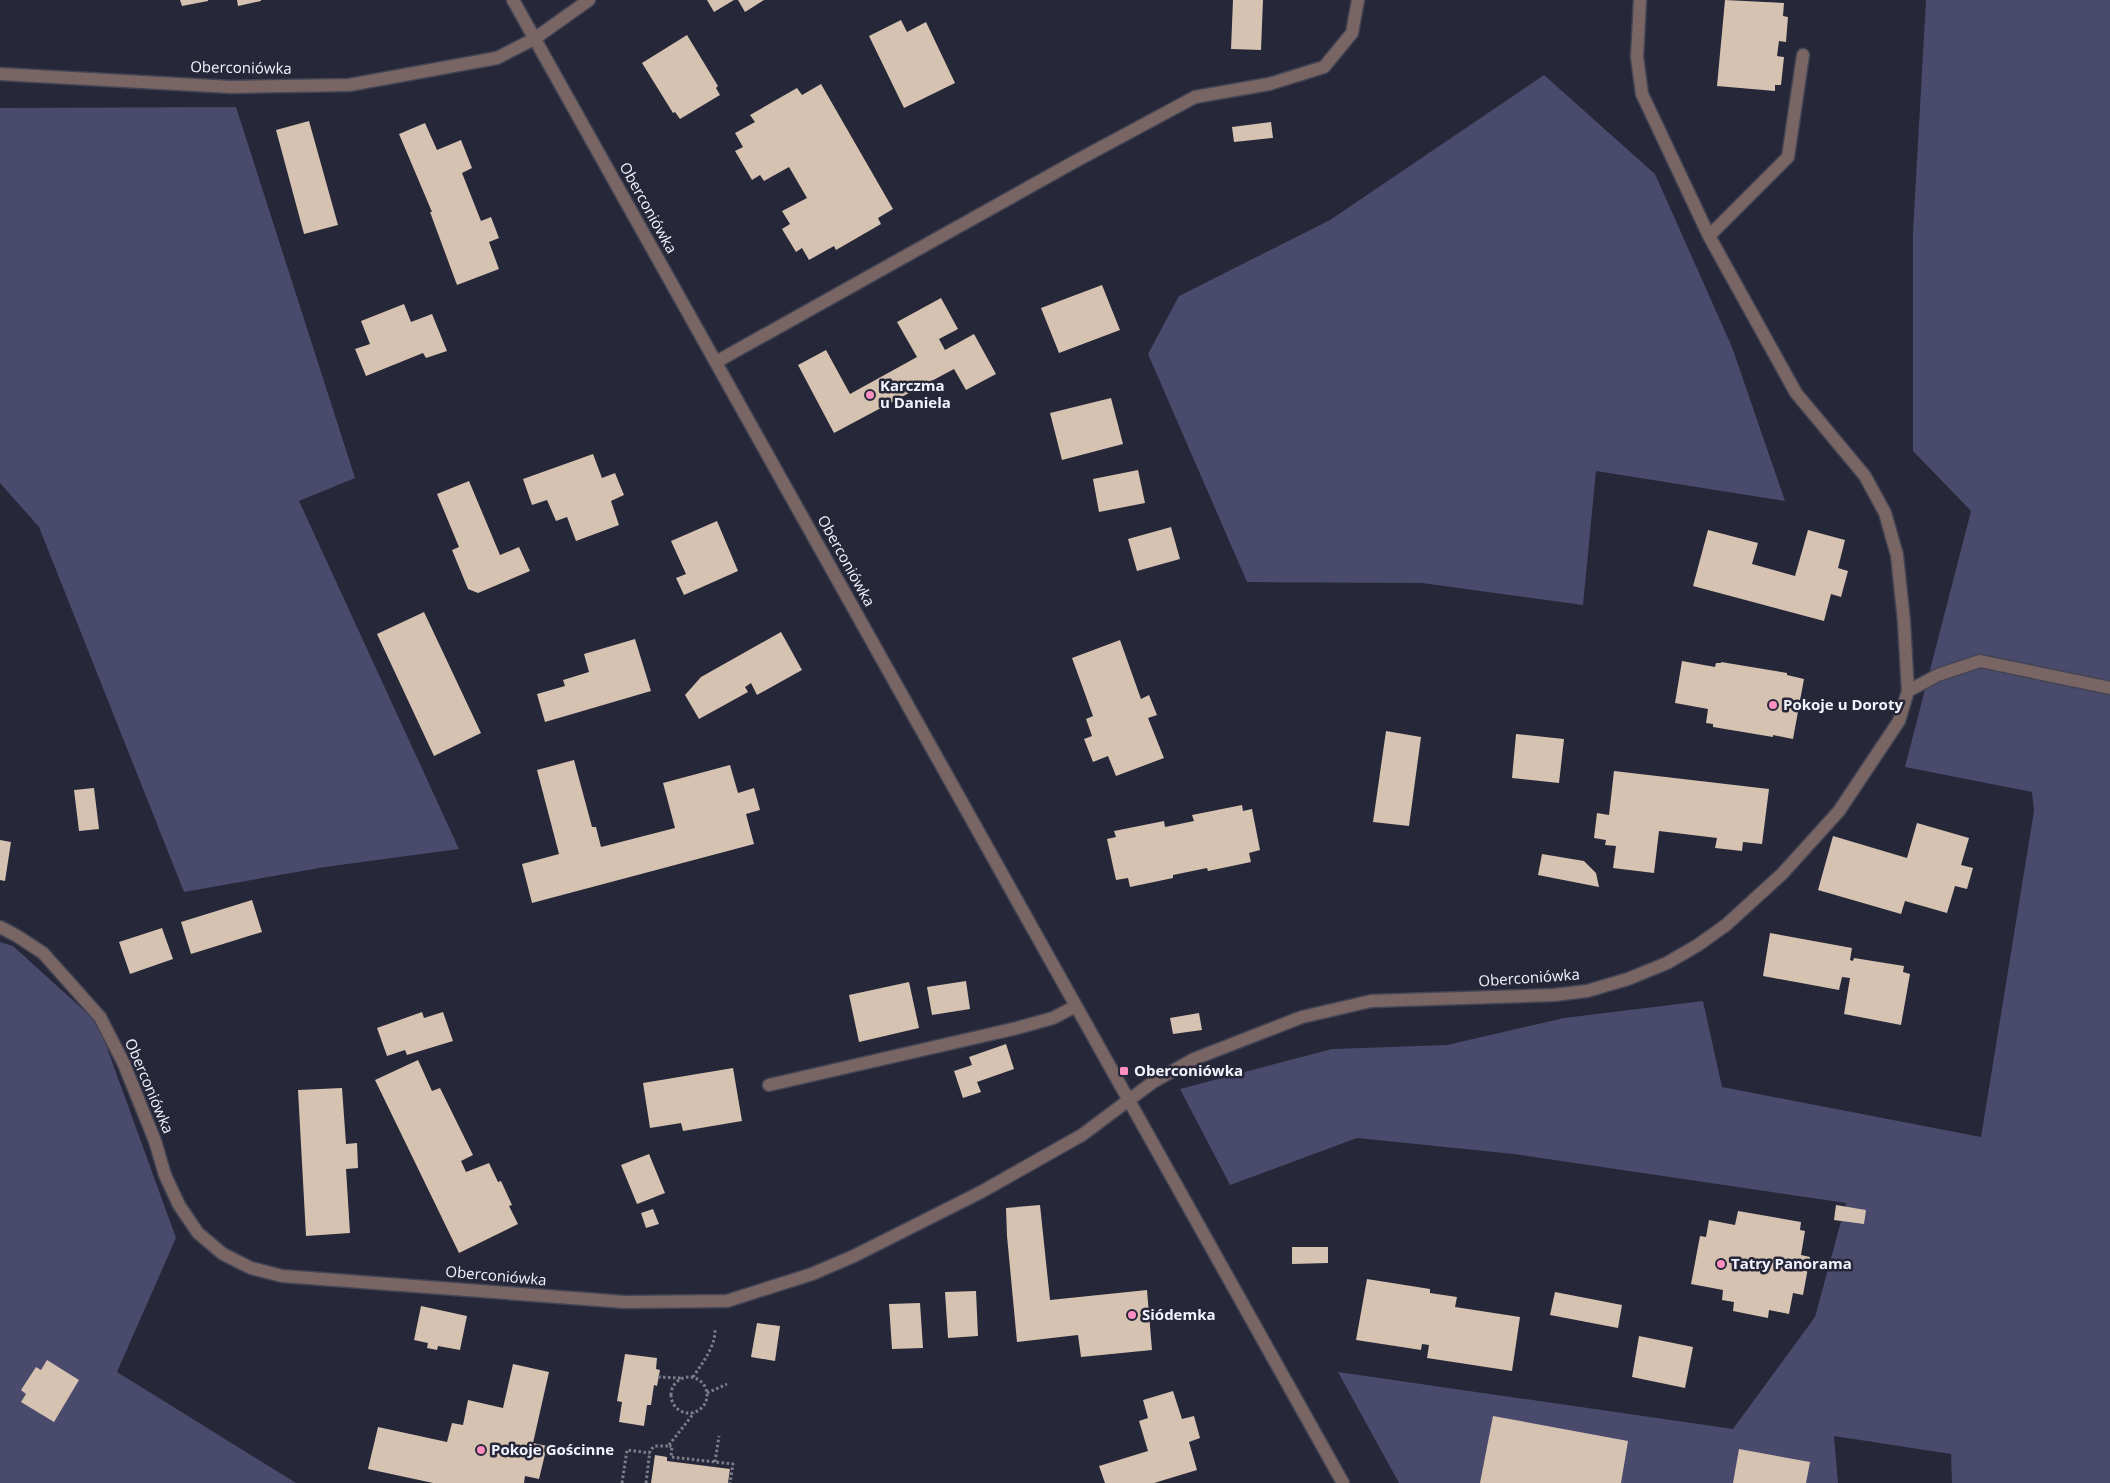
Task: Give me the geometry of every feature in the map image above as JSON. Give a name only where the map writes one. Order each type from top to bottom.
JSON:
[{"type":"street","name":"Oberconiówka","points":[[512,0],[1343,1483]]},
{"type":"street","points":[[534,39],[588,0]]},
{"type":"street","points":[[716,362],[1074,162],[1196,97],[1269,84],[1324,67],[1352,33],[1358,0]]},
{"type":"street","points":[[1640,0],[1637,57],[1642,94],[1709,236],[1796,393],[1865,476],[1885,513],[1896,555],[1904,622],[1908,691],[1938,675],[1980,661],[2110,688]]},
{"type":"street","name":"Oberconiówka","points":[[0,74],[231,86],[349,85],[497,58],[534,39]]},
{"type":"street","points":[[1709,236],[1788,157],[1803,55]]},
{"type":"street","name":"Oberconiówka","points":[[0,927],[43,953],[100,1017],[124,1064],[155,1141],[165,1175],[179,1205],[198,1234],[222,1254],[251,1268],[282,1276],[625,1302],[727,1301],[812,1274],[854,1256],[981,1192],[1073,1140],[1153,1082],[1194,1059],[1302,1017],[1371,1001],[1519,998],[1587,991],[1667,963],[1698,945],[1733,919],[1782,874],[1839,811],[1899,721],[1908,691]]},
{"type":"street","points":[[769,1085],[1017,1028],[1053,1018],[1076,1006]]},
{"type":"path","points":[[693,1377],[706,1358],[714,1339],[715,1331],[711,1301]]},
{"type":"path","points":[[658,1377],[693,1377],[703,1382],[707,1393],[704,1405],[694,1412],[669,1446]]},
{"type":"path","points":[[681,1378],[673,1386],[671,1398],[677,1408],[688,1413],[694,1412]]},
{"type":"path","points":[[707,1393],[727,1384]]},
{"type":"path","points":[[715,1462],[719,1436]]},
{"type":"path","points":[[646,1483],[650,1453],[654,1446],[672,1446],[671,1457],[733,1464],[730,1483]]},
{"type":"path","points":[[622,1483],[627,1450],[650,1453]]},
{"type":"shaded area","points":[[1926,0],[2110,0],[2110,1483],[1952,1483],[1951,1454],[1834,1436],[1838,1483],[1399,1483],[1338,1372],[1733,1429],[1815,1317],[1846,1203],[1514,1154],[1357,1138],[1230,1185],[1180,1089],[1332,1049],[1447,1045],[1564,1018],[1703,1001],[1722,1087],[1981,1137],[2034,811],[2032,792],[1905,767],[1971,511],[1913,451],[1913,232]]},
{"type":"shaded area","points":[[1544,75],[1655,174],[1732,347],[1785,501],[1596,471],[1583,605],[1422,583],[1247,582],[1148,354],[1179,296],[1330,220]]},
{"type":"shaded area","points":[[236,107],[355,478],[299,501],[459,849],[325,867],[184,892],[39,527],[0,483],[0,108]]},
{"type":"shaded area","points":[[0,942],[13,946],[98,1023],[176,1238],[117,1372],[296,1483],[0,1483]]},
{"type":"building","points":[[180,0],[208,0],[208,1],[182,6]]},
{"type":"building","points":[[237,0],[261,0],[261,1],[238,6]]},
{"type":"building","points":[[707,0],[734,0],[714,12]]},
{"type":"building","points":[[738,0],[764,0],[745,12]]},
{"type":"building","points":[[1233,0],[1263,0],[1261,50],[1231,49]]},
{"type":"building","points":[[1725,0],[1784,3],[1783,16],[1788,17],[1786,42],[1779,41],[1777,56],[1784,57],[1781,85],[1775,85],[1775,91],[1717,86]]},
{"type":"building","points":[[901,20],[907,32],[926,22],[955,83],[904,108],[869,36]]},
{"type":"building","points":[[687,35],[718,86],[716,88],[720,95],[680,119],[675,112],[673,113],[642,63]]},
{"type":"building","points":[[821,84],[893,209],[878,218],[881,224],[836,250],[834,246],[809,260],[802,248],[796,252],[782,229],[790,224],[782,211],[807,198],[789,167],[764,181],[760,175],[752,180],[735,151],[743,147],[735,133],[755,122],[750,115],[797,88],[802,95]]},
{"type":"building","points":[[309,121],[338,225],[304,234],[276,130]]},
{"type":"building","points":[[1271,122],[1273,138],[1234,142],[1232,127]]},
{"type":"building","points":[[425,123],[437,150],[461,140],[472,168],[462,173],[481,221],[491,217],[499,238],[489,242],[499,269],[457,285],[430,212],[432,212],[399,134]]},
{"type":"building","points":[[1102,285],[1120,330],[1059,353],[1041,308]]},
{"type":"building","points":[[941,298],[958,329],[939,339],[945,350],[974,334],[996,374],[966,390],[954,369],[834,433],[798,365],[826,350],[850,394],[917,357],[897,322]]},
{"type":"building","points":[[404,304],[411,322],[432,314],[447,351],[426,358],[423,353],[366,376],[355,349],[370,344],[361,321]]},
{"type":"building","points":[[1111,398],[1123,444],[1062,460],[1050,413]]},
{"type":"building","points":[[593,454],[602,478],[615,473],[624,495],[611,501],[619,525],[576,541],[567,517],[556,521],[547,500],[532,505],[523,479]]},
{"type":"building","points":[[1138,470],[1145,503],[1099,512],[1093,479]]},
{"type":"building","points":[[469,481],[500,555],[519,547],[530,571],[478,593],[468,589],[452,550],[459,547],[437,494]]},
{"type":"building","points":[[717,521],[738,571],[684,595],[676,578],[686,574],[671,541]]},
{"type":"building","points":[[1171,527],[1180,559],[1137,571],[1128,539]]},
{"type":"building","points":[[1708,530],[1758,543],[1752,564],[1795,576],[1808,530],[1845,540],[1838,568],[1848,571],[1841,597],[1831,594],[1824,621],[1693,586]]},
{"type":"building","points":[[424,612],[481,733],[434,756],[377,634]]},
{"type":"building","points":[[781,632],[802,670],[757,695],[751,683],[745,687],[748,692],[699,719],[685,695],[701,677]]},
{"type":"building","points":[[635,639],[651,691],[545,722],[537,694],[565,686],[563,680],[589,672],[584,654]]},
{"type":"building","points":[[1120,640],[1141,699],[1149,695],[1157,715],[1148,718],[1164,758],[1116,776],[1108,756],[1093,762],[1084,739],[1092,736],[1086,719],[1093,716],[1072,658]]},
{"type":"building","points":[[1682,661],[1715,667],[1716,663],[1721,662],[1787,673],[1787,675],[1804,679],[1793,739],[1713,727],[1713,724],[1706,723],[1708,709],[1675,703]]},
{"type":"building","points":[[1386,731],[1421,737],[1409,826],[1373,822]]},
{"type":"building","points":[[1516,734],[1564,739],[1559,783],[1512,778]]},
{"type":"building","points":[[574,760],[592,827],[596,827],[601,847],[675,828],[663,783],[730,765],[738,793],[754,788],[760,810],[746,814],[754,844],[532,903],[522,864],[559,854],[537,770]]},
{"type":"building","points":[[1614,771],[1769,789],[1762,844],[1743,842],[1742,851],[1715,848],[1717,838],[1659,831],[1654,873],[1613,868],[1616,846],[1605,845],[1606,840],[1594,838],[1597,813],[1609,815]]},
{"type":"building","points":[[94,788],[99,829],[79,831],[74,790]]},
{"type":"building","points":[[1242,805],[1243,811],[1252,809],[1260,850],[1249,853],[1251,862],[1208,871],[1207,868],[1173,875],[1173,878],[1130,887],[1128,878],[1116,880],[1107,839],[1116,837],[1114,831],[1164,821],[1165,827],[1194,821],[1192,815]]},
{"type":"building","points":[[1917,823],[1969,838],[1961,865],[1973,868],[1967,889],[1955,886],[1947,913],[1905,901],[1901,914],[1818,890],[1833,836],[1907,858]]},
{"type":"building","points":[[0,840],[11,842],[5,881],[0,880]]},
{"type":"building","points":[[1542,854],[1584,861],[1596,873],[1599,887],[1538,875]]},
{"type":"building","points":[[252,900],[262,932],[191,954],[181,922]]},
{"type":"building","points":[[162,928],[173,959],[130,974],[119,942]]},
{"type":"building","points":[[1770,933],[1852,948],[1850,960],[1853,961],[1854,958],[1904,966],[1903,972],[1910,974],[1901,1025],[1844,1014],[1850,978],[1842,977],[1839,990],[1763,976]]},
{"type":"building","points":[[966,981],[970,1009],[932,1015],[927,987]]},
{"type":"building","points":[[909,982],[919,1028],[859,1042],[849,995]]},
{"type":"building","points":[[422,1012],[424,1018],[443,1012],[453,1041],[407,1055],[405,1050],[387,1056],[377,1028]]},
{"type":"building","points":[[1199,1013],[1202,1030],[1173,1034],[1170,1018]]},
{"type":"building","points":[[1006,1044],[1014,1069],[977,1082],[981,1092],[963,1098],[954,1071],[972,1065],[969,1057]]},
{"type":"building","points":[[418,1060],[432,1091],[440,1088],[473,1155],[461,1161],[466,1172],[489,1163],[498,1182],[501,1181],[512,1205],[509,1206],[518,1224],[459,1253],[375,1080]]},
{"type":"building","points":[[733,1068],[742,1121],[683,1131],[681,1123],[650,1128],[643,1083]]},
{"type":"building","points":[[342,1088],[346,1144],[357,1143],[358,1168],[346,1169],[350,1233],[306,1236],[298,1090]]},
{"type":"building","points":[[649,1154],[665,1193],[637,1204],[621,1165]]},
{"type":"building","points":[[1040,1205],[1050,1300],[1147,1290],[1152,1350],[1081,1357],[1078,1335],[1017,1342],[1006,1208]]},
{"type":"building","points":[[1836,1205],[1866,1210],[1864,1224],[1834,1220]]},
{"type":"building","points":[[653,1209],[659,1224],[646,1228],[641,1213]]},
{"type":"building","points":[[1738,1211],[1801,1222],[1800,1230],[1805,1231],[1801,1255],[1810,1257],[1803,1295],[1793,1293],[1789,1314],[1769,1310],[1768,1318],[1733,1311],[1734,1302],[1722,1300],[1723,1290],[1691,1284],[1700,1236],[1706,1237],[1709,1220],[1735,1225]]},
{"type":"building","points":[[1292,1247],[1328,1247],[1328,1263],[1292,1264]]},
{"type":"building","points":[[1367,1279],[1430,1289],[1430,1293],[1457,1297],[1455,1307],[1520,1317],[1512,1371],[1427,1358],[1429,1345],[1422,1344],[1421,1350],[1356,1340]]},
{"type":"building","points":[[976,1291],[978,1336],[948,1338],[945,1292]]},
{"type":"building","points":[[1555,1292],[1622,1305],[1618,1328],[1550,1315]]},
{"type":"building","points":[[920,1303],[923,1348],[892,1349],[889,1304]]},
{"type":"building","points":[[421,1306],[467,1316],[460,1350],[438,1346],[437,1350],[427,1348],[428,1343],[414,1340]]},
{"type":"building","points":[[757,1323],[780,1326],[775,1361],[751,1357]]},
{"type":"building","points":[[1639,1336],[1693,1347],[1685,1388],[1632,1377]]},
{"type":"building","points":[[625,1354],[657,1358],[656,1369],[660,1370],[657,1386],[654,1385],[651,1405],[647,1405],[644,1426],[619,1422],[622,1402],[617,1401]]},
{"type":"building","points":[[47,1360],[79,1380],[54,1422],[21,1402],[26,1394],[21,1390],[36,1367],[41,1370]]},
{"type":"building","points":[[513,1364],[549,1372],[533,1443],[547,1446],[539,1479],[525,1476],[524,1483],[433,1483],[368,1469],[378,1427],[447,1442],[452,1423],[463,1425],[468,1400],[503,1408]]},
{"type":"building","points":[[1173,1391],[1182,1419],[1194,1416],[1200,1438],[1189,1442],[1197,1470],[1154,1483],[1105,1483],[1099,1466],[1148,1451],[1139,1421],[1148,1418],[1143,1400]]},
{"type":"building","points":[[1493,1416],[1628,1441],[1621,1483],[1480,1483]]},
{"type":"building","points":[[1739,1449],[1810,1462],[1806,1483],[1733,1483]]},
{"type":"building","points":[[655,1455],[667,1457],[667,1461],[730,1469],[728,1483],[651,1483]]},
{"type":"place","name":"Karczma u Daniela","points":[[870,395]]},
{"type":"place","name":"Pokoje u Doroty","points":[[1773,705]]},
{"type":"place","name":"Oberconiówka","points":[[1124,1071]]},
{"type":"place","name":"Tatry Panorama","points":[[1721,1264]]},
{"type":"place","name":"Siódemka","points":[[1132,1315]]},
{"type":"place","name":"Pokoje Gościnne","points":[[481,1450]]}]
